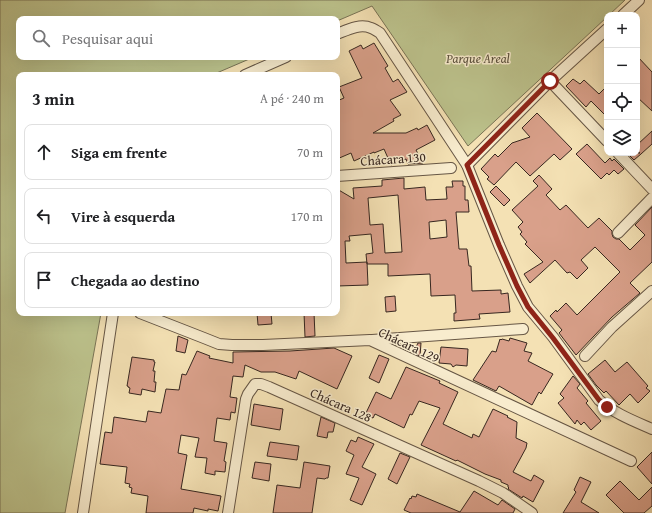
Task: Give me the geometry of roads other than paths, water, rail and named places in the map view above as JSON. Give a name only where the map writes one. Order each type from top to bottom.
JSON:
[{"type":"street","points":[[626,12],[639,0]]},
{"type":"street","points":[[340,33],[361,26],[371,27],[380,33],[467,165],[499,245],[528,307],[599,400],[616,413],[652,429]]},
{"type":"street","points":[[467,165],[550,81],[604,33]]},
{"type":"street","points":[[252,72],[279,60]]},
{"type":"street","points":[[550,81],[604,138]]},
{"type":"street","points":[[621,156],[652,189]]},
{"type":"street","name":"Chácara 130","points":[[340,176],[451,168]]},
{"type":"street","points":[[618,233],[652,198]]},
{"type":"street","points":[[585,356],[612,327],[652,290]]},
{"type":"street","points":[[83,513],[113,316]]},
{"type":"street","name":"Chácara 129","points":[[148,316],[219,344],[263,346],[370,340],[631,461]]},
{"type":"street","points":[[370,340],[523,329]]},
{"type":"street","name":"Chácara 128","points":[[228,513],[246,399],[255,384],[261,384],[269,387],[479,481],[503,494],[532,513]]},
{"type":"park label","name":"Parque Areal","points":[[478,58]]}]
